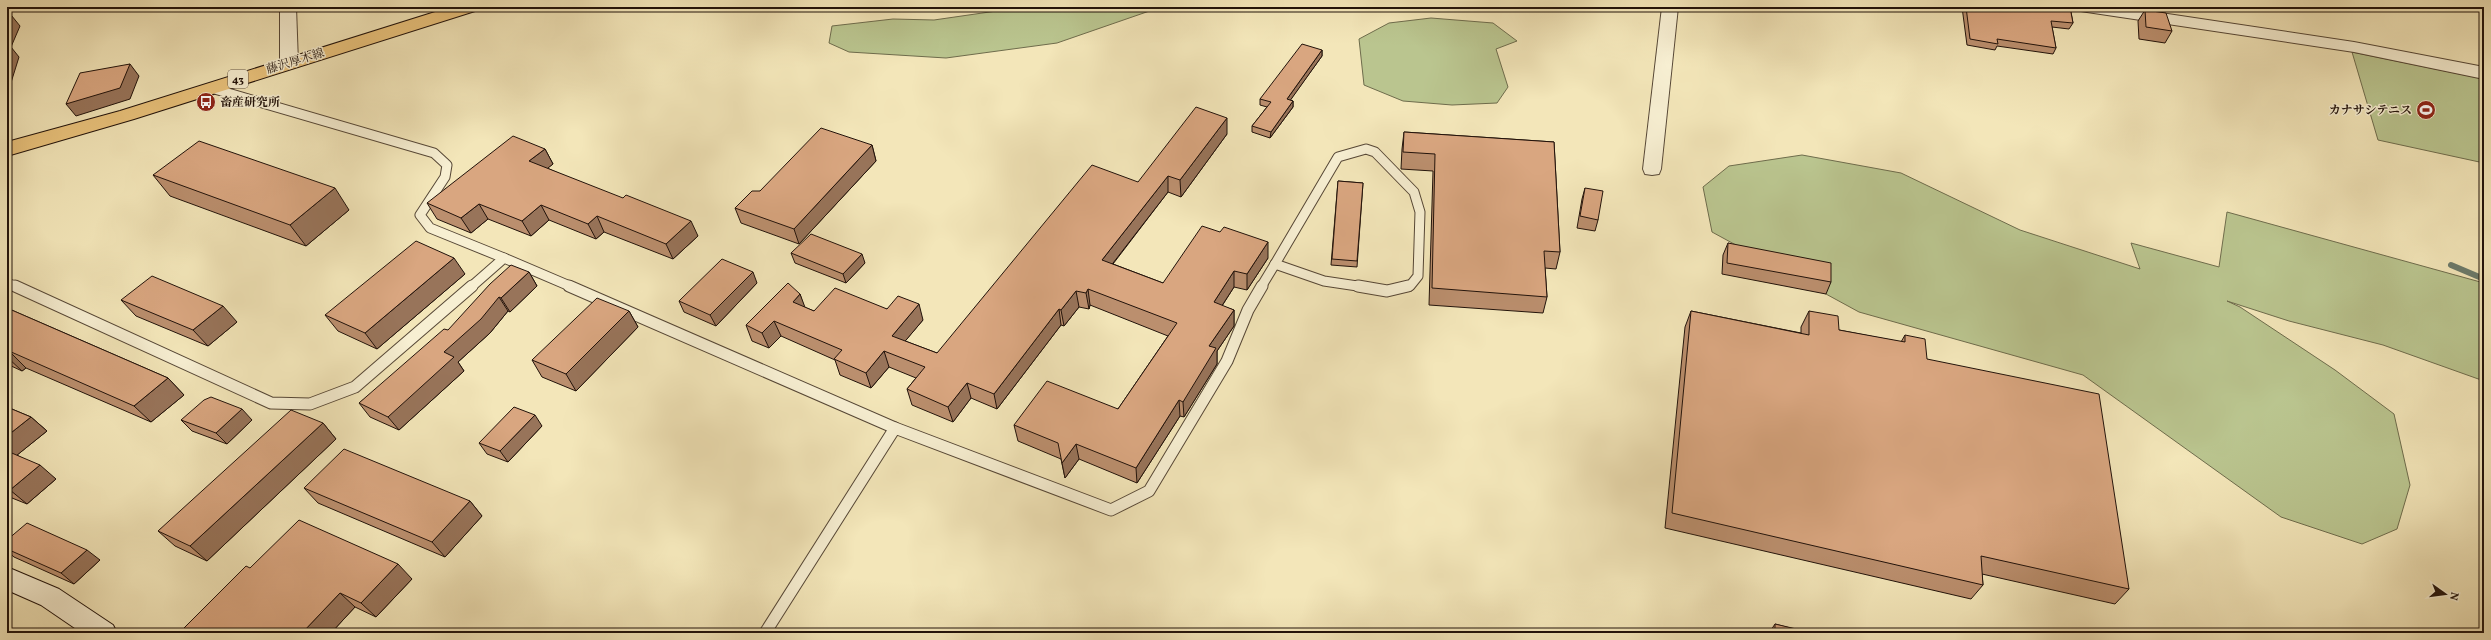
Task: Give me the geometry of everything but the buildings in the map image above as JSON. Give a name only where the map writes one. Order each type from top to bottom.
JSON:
[{"type":"main road","name":"藤沢厚木線","points":[[7,149],[211,88],[469,7]]},
{"type":"main road","points":[[7,578],[50,597],[104,633]]},
{"type":"street","points":[[288,7],[289,63]]},
{"type":"street","points":[[1652,169],[1670,7]]},
{"type":"street","points":[[2087,7],[2354,47],[2484,73]]},
{"type":"lane","points":[[211,88],[434,153],[447,165],[444,177],[420,215],[430,228],[504,258],[895,428],[1111,510],[1149,491],[1227,361],[1248,310],[1275,264],[1338,157],[1366,149],[1375,152],[1414,192],[1420,212],[1418,276],[1410,286],[1387,291],[1324,281],[1275,264]]},
{"type":"lane","points":[[7,283],[270,403],[310,404],[355,387],[415,338],[504,258]]},
{"type":"lane","points":[[765,633],[895,428]]},
{"type":"green space","points":[[1024,7],[1161,7],[1057,43],[946,58],[849,52],[829,43],[832,26],[893,19],[934,20]]},
{"type":"green space","points":[[1431,18],[1493,23],[1517,41],[1496,49],[1508,87],[1497,103],[1452,105],[1403,101],[1364,85],[1359,39],[1389,23]]},
{"type":"green space","name":"カナサシテニス","points":[[2352,52],[2484,79],[2484,163],[2378,140]]},
{"type":"green space","points":[[1802,155],[1901,173],[2020,230],[2140,269],[2131,243],[2219,267],[2227,212],[2484,283],[2484,381],[2383,345],[2289,321],[2227,301],[2240,307],[2335,370],[2394,414],[2410,485],[2397,529],[2362,544],[2281,517],[2083,375],[1859,312],[1712,232],[1703,187],[1729,166]]},
{"type":"waterway","points":[[2451,265],[2484,279]]},
{"type":"place","name":"畜産研究所","points":[[206,102]]},
{"type":"place","name":"カナサシテニス","points":[[2426,110]]}]
